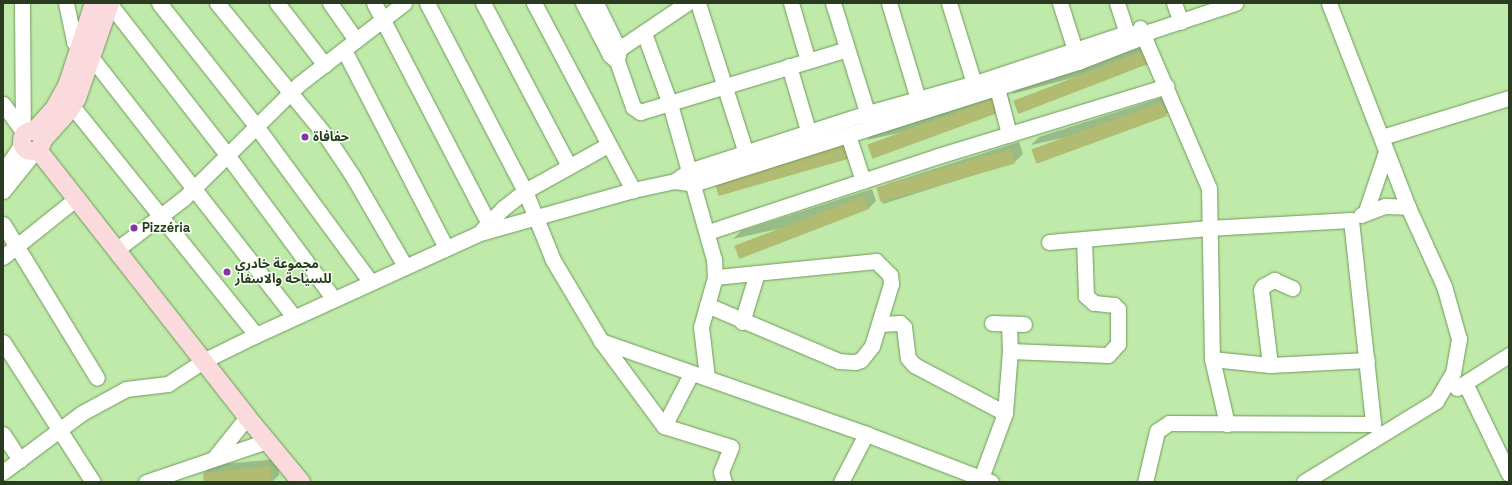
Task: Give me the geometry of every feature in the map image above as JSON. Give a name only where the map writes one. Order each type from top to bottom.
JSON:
[{"type":"main road","points":[[106,3],[85,52],[67,102],[30,138],[247,417],[301,482]]},
{"type":"street","points":[[3,191],[30,138],[22,3]]},
{"type":"street","points":[[66,3],[70,31],[85,52],[294,317]]},
{"type":"street","points":[[106,3],[228,156],[333,298]]},
{"type":"street","points":[[159,3],[256,126],[370,281]]},
{"type":"street","points":[[217,3],[289,94],[326,136],[352,175],[405,266]]},
{"type":"street","points":[[277,3],[325,65]]},
{"type":"street","points":[[330,3],[356,40]]},
{"type":"street","points":[[374,3],[384,18],[484,228]]},
{"type":"street","points":[[116,250],[163,217],[228,156],[289,94],[404,3]]},
{"type":"street","points":[[427,3],[525,191],[553,260],[600,341],[664,426],[731,446],[721,472],[724,482]]},
{"type":"street","points":[[483,3],[569,166]]},
{"type":"street","points":[[534,3],[633,190]]},
{"type":"street","points":[[583,3],[615,55]]},
{"type":"street","points":[[596,3],[634,110],[643,112],[726,85],[848,49]]},
{"type":"street","points":[[615,55],[687,3]]},
{"type":"street","points":[[698,3],[726,85],[746,153]]},
{"type":"street","points":[[791,3],[808,61]]},
{"type":"street","points":[[833,3],[870,120]]},
{"type":"street","points":[[889,3],[918,99]]},
{"type":"street","points":[[949,3],[976,88]]},
{"type":"street","points":[[1060,3],[1075,50]]},
{"type":"street","points":[[1117,3],[1140,32],[1167,86],[1209,188],[1208,228],[1212,359],[1227,424]]},
{"type":"street","points":[[1174,3],[1181,22]]},
{"type":"street","points":[[484,228],[633,190],[691,177],[976,88],[1075,50],[1181,22],[1235,3]]},
{"type":"street","points":[[1329,3],[1408,207],[1444,286],[1459,339],[1453,373],[1436,401]]},
{"type":"street","points":[[691,177],[746,153],[811,140],[848,135],[870,120],[918,99],[976,88],[998,88],[1078,62],[1140,32]]},
{"type":"street","points":[[644,33],[670,104],[708,232],[715,277],[702,318],[701,340],[707,377]]},
{"type":"street","points":[[344,50],[446,248]]},
{"type":"street","points":[[788,66],[811,140]]},
{"type":"street","points":[[708,232],[1009,134],[1167,86]]},
{"type":"street","points":[[998,88],[1009,134]]},
{"type":"street","points":[[1384,144],[1509,98]]},
{"type":"street","points":[[67,102],[163,217],[256,335]]},
{"type":"street","points":[[3,104],[30,138]]},
{"type":"street","points":[[3,127],[30,138]]},
{"type":"street","points":[[848,135],[863,181]]},
{"type":"street","points":[[3,172],[30,138]]},
{"type":"street","points":[[1366,211],[1384,144]]},
{"type":"street","points":[[3,472],[82,413],[126,389],[168,384],[203,361],[256,335],[370,281],[446,248],[484,228],[525,191],[608,145]]},
{"type":"street","points":[[3,257],[77,198]]},
{"type":"street","points":[[1049,242],[1208,228],[1351,220],[1366,211],[1385,206],[1408,207]]},
{"type":"street","points":[[1351,220],[1367,360],[1373,424],[1373,442]]},
{"type":"street","points":[[3,224],[97,378]]},
{"type":"street","points":[[1010,351],[1108,354],[1116,349],[1120,314],[1116,306],[1094,303],[1086,296],[1084,239]]},
{"type":"street","points":[[707,305],[742,322],[847,363],[861,360],[866,355],[879,324],[891,284],[890,275],[882,264],[876,261],[715,277]]},
{"type":"street","points":[[742,322],[757,273]]},
{"type":"street","points":[[1270,365],[1261,290],[1263,286],[1274,280],[1292,288]]},
{"type":"street","points":[[879,324],[900,323],[905,330],[908,355],[912,363],[1005,413]]},
{"type":"street","points":[[600,341],[691,374],[707,377],[866,434],[986,480],[1005,413],[1010,351],[1016,324],[992,323]]},
{"type":"street","points":[[5,352],[93,482]]},
{"type":"street","points":[[1304,482],[1373,442],[1509,355]]},
{"type":"street","points":[[1212,359],[1270,365],[1367,360]]},
{"type":"street","points":[[664,426],[691,374]]},
{"type":"street","points":[[1465,382],[1509,474]]},
{"type":"street","points":[[215,457],[247,417]]},
{"type":"street","points":[[1145,482],[1160,427],[1173,422],[1227,424],[1373,424]]},
{"type":"street","points":[[3,434],[20,460]]},
{"type":"street","points":[[841,482],[866,434]]},
{"type":"street","points":[[146,482],[164,478],[215,457],[267,441]]},
{"type":"building","points":[[1143,51],[1148,64],[1018,114],[1013,101]]},
{"type":"building","points":[[998,97],[1003,111],[873,159],[867,145]]},
{"type":"building","points":[[1162,102],[1167,116],[1037,164],[1031,150]]},
{"type":"building","points":[[849,143],[853,157],[719,196],[714,182]]},
{"type":"building","points":[[1011,149],[1015,163],[881,202],[876,188]]},
{"type":"building","points":[[864,196],[869,209],[739,259],[734,246]]},
{"type":"building","points":[[270,466],[272,482],[204,482],[203,473]]},
{"type":"place","name":"حفافاة","points":[[305,137]]},
{"type":"place","name":"Pizzéria","points":[[134,228]]},
{"type":"place","name":"مجموعة خادري للسياحة والاسفار","points":[[227,272]]}]
